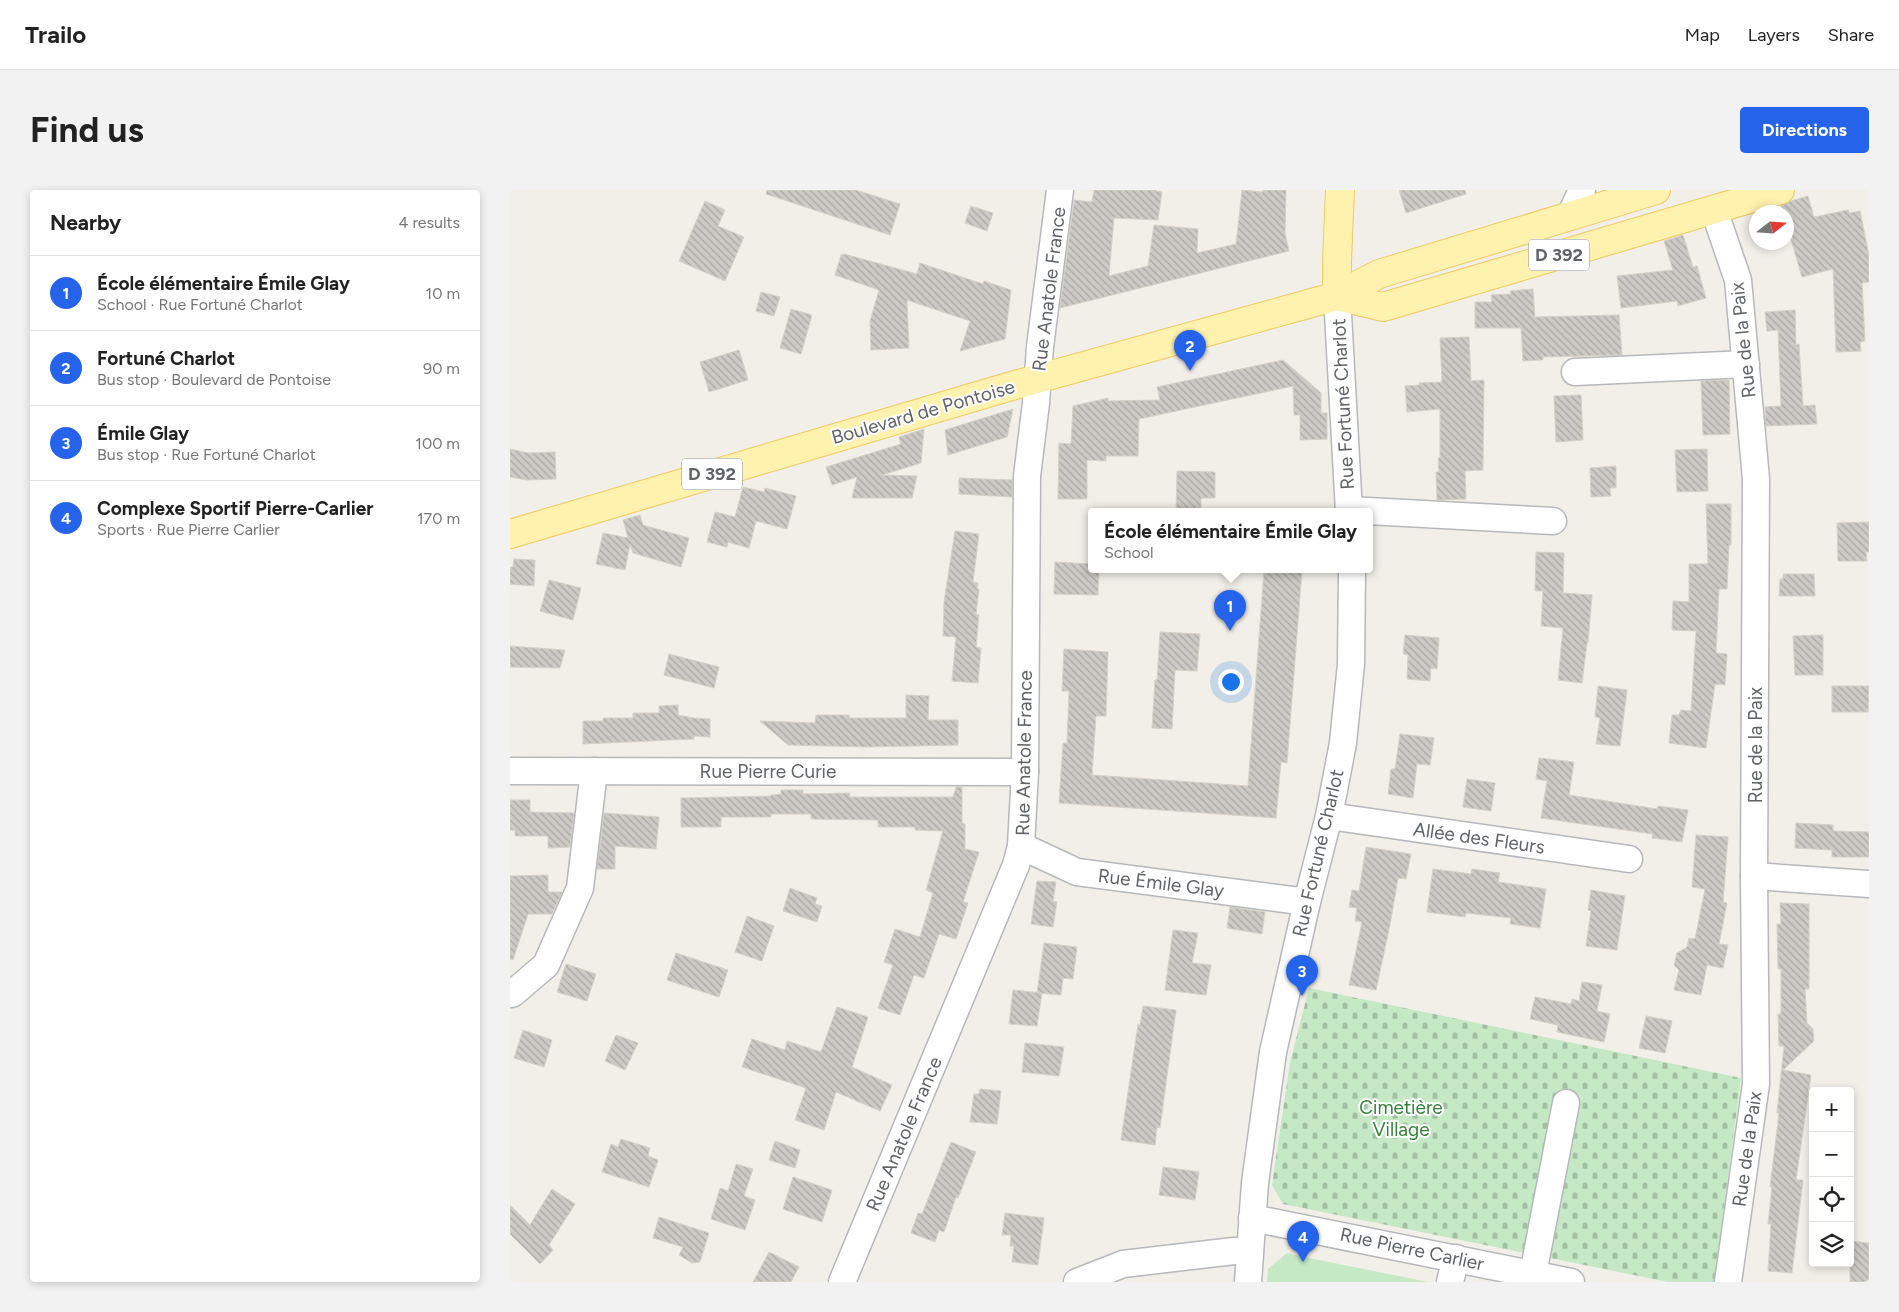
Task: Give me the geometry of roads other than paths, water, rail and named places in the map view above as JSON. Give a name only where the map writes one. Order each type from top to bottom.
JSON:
[{"type":"main road","points":[[1337,296],[1340,190]]},
{"type":"main road","name":"Boulevard de Pontoise","points":[[510,534],[1038,378],[1337,296],[1380,274],[1656,190]]},
{"type":"main road","name":"Boulevard de Pontoise","points":[[1337,296],[1383,307],[1780,190]]},
{"type":"street","name":"Rue Anatole France","points":[[842,1282],[1016,865],[1021,846],[1026,772],[1027,476],[1040,347],[1060,190]]},
{"type":"street","points":[[1570,216],[1582,190]]},
{"type":"street","name":"Rue de la Paix","points":[[1714,210],[1738,280],[1756,479],[1754,876],[1756,1084],[1728,1282]]},
{"type":"street","name":"Rue Fortuné Charlot","points":[[1337,296],[1349,508]]},
{"type":"street","points":[[1576,372],[1746,364]]},
{"type":"street","points":[[1373,512],[1553,521]]},
{"type":"street","name":"Rue Fortuné Charlot","points":[[1248,1282],[1255,1183],[1273,1052],[1307,902],[1329,816],[1343,743],[1348,700],[1352,573]]},
{"type":"street","name":"Rue Pierre Curie","points":[[510,771],[1026,772]]},
{"type":"street","points":[[510,994],[546,965],[580,888],[594,771]]},
{"type":"street","name":"Allée des Fleurs","points":[[1329,816],[1629,859]]},
{"type":"street","name":"Rue Émile Glay","points":[[1021,846],[1077,872],[1307,902]]},
{"type":"street","points":[[1754,876],[1869,884]]},
{"type":"street","points":[[1533,1274],[1566,1103]]},
{"type":"street","name":"Rue Pierre Carlier","points":[[1252,1218],[1453,1270],[1533,1274],[1571,1282]]},
{"type":"street","points":[[1076,1282],[1123,1264],[1234,1251],[1250,1251]]},
{"type":"place","name":"Fortuné Charlot","points":[[1190,371]]},
{"type":"place","name":"École élémentaire Émile Glay","points":[[1230,631]]},
{"type":"place","name":"Émile Glay","points":[[1302,996]]},
{"type":"place","name":"Complexe Sportif Pierre-Carlier","points":[[1303,1262]]},
{"type":"park label","name":"Cimetière Village","points":[[1401,1118]]}]
